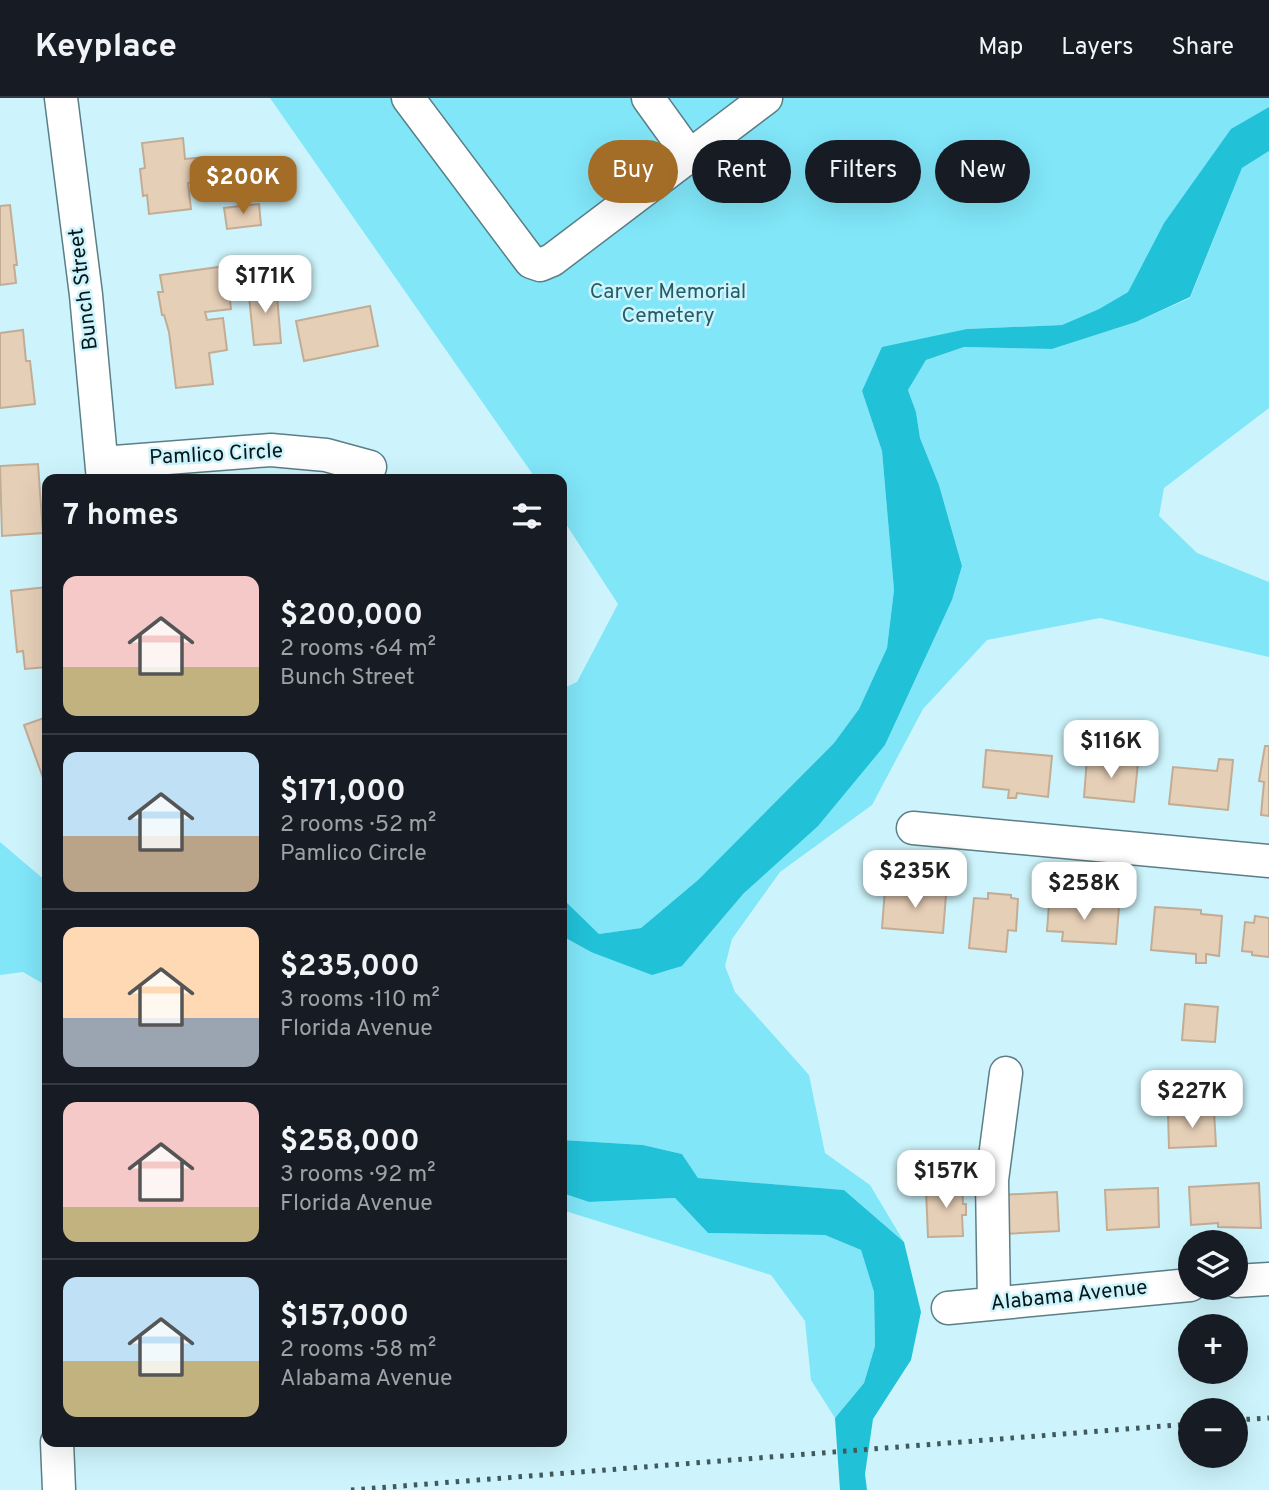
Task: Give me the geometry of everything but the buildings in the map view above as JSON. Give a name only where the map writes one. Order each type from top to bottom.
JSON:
[{"type":"street","name":"Bunch Street","points":[[61,98],[86,295],[103,471]]},
{"type":"street","points":[[408,98],[531,262],[540,265],[552,260],[766,98]]},
{"type":"street","points":[[648,98],[689,155]]},
{"type":"street","name":"Pamlico Circle","points":[[103,471],[271,450],[326,455],[370,467]]},
{"type":"street","points":[[913,828],[1269,861]]},
{"type":"street","points":[[994,1303],[992,1180],[1006,1073]]},
{"type":"street","points":[[1248,1280],[1269,1279]]},
{"type":"street","name":"Alabama Avenue","points":[[948,1308],[1178,1286]]},
{"type":"street","points":[[57,1447],[59,1490]]},
{"type":"green space","name":"Carver Memorial Cemetery","points":[[270,98],[1269,98],[1269,107],[1231,130],[1164,223],[1128,292],[1099,309],[1062,325],[967,329],[862,391],[882,451],[894,590],[887,648],[859,709],[834,743],[698,880],[641,928],[599,934],[567,903],[567,687],[577,682],[618,604],[567,526],[567,474],[533,474]]},
{"type":"green space","points":[[1269,151],[1269,408],[1164,488],[1159,516],[1197,553],[1269,582],[1269,657],[1100,618],[987,640],[923,709],[872,805],[780,872],[732,939],[725,966],[735,992],[809,1075],[825,1153],[870,1185],[904,1242],[844,1190],[698,1178],[682,1154],[643,1145],[567,1140],[567,939],[591,952],[682,966],[744,893],[885,745],[952,600],[962,566],[939,485],[920,438],[916,412],[908,390],[926,360],[964,347],[1052,349],[1136,322],[1190,298],[1242,168]]},
{"type":"green space","points":[[0,842],[42,878],[42,983],[23,972],[0,975]]},
{"type":"green space","points":[[567,1195],[589,1202],[675,1198],[708,1233],[825,1235],[861,1250],[874,1292],[875,1346],[864,1383],[835,1418],[811,1380],[805,1321],[771,1275],[567,1212]]},
{"type":"shaded area","points":[[1269,107],[1269,151],[1242,168],[1190,297],[1136,322],[1052,349],[964,347],[926,360],[908,390],[916,412],[920,438],[939,485],[962,566],[952,600],[885,745],[818,826],[744,893],[682,966],[652,975],[591,952],[567,939],[567,903],[599,934],[641,928],[698,880],[834,743],[859,709],[887,648],[894,590],[882,451],[862,391],[882,347],[967,329],[1062,325],[1099,309],[1128,292],[1164,223],[1231,129]]},
{"type":"shaded area","points":[[567,1140],[643,1145],[682,1154],[698,1178],[844,1190],[904,1242],[921,1312],[911,1360],[873,1419],[865,1474],[867,1490],[840,1490],[835,1418],[864,1383],[875,1346],[874,1292],[861,1250],[825,1235],[708,1233],[675,1198],[589,1202],[567,1195]]},
{"type":"railway","points":[[1248,1419],[1269,1418]]},
{"type":"railway","points":[[351,1490],[1178,1425]]}]
